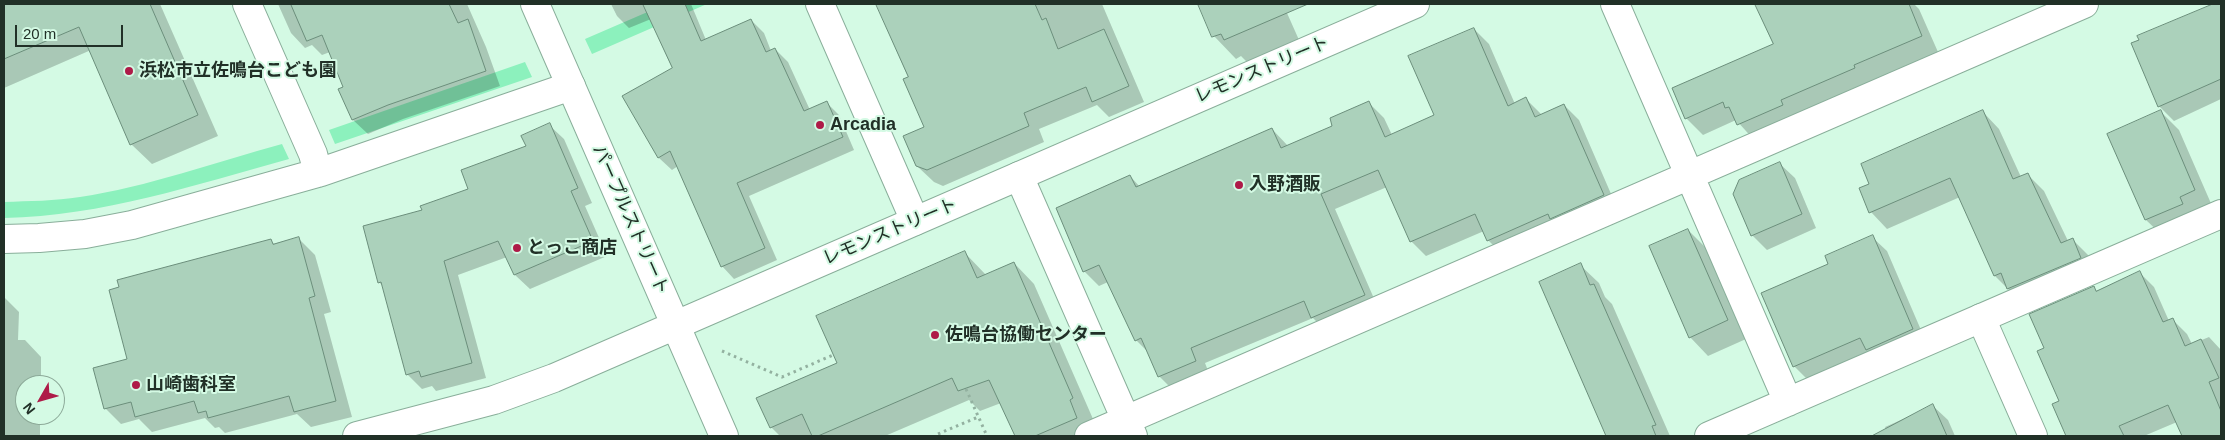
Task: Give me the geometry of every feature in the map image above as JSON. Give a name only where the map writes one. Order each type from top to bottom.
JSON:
[{"type":"street","points":[[247,4],[313,154],[318,173]]},
{"type":"street","name":"パープルストリート","points":[[535,4],[724,436]]},
{"type":"street","points":[[820,4],[915,221]]},
{"type":"street","name":"レモンストリート","points":[[357,436],[525,390],[1415,4]]},
{"type":"street","points":[[1615,4],[1788,402]]},
{"type":"street","points":[[1089,436],[1129,428],[1689,175],[2084,4]]},
{"type":"street","points":[[4,239],[85,234],[132,225],[318,173],[571,86]]},
{"type":"street","points":[[1019,176],[1129,428]]},
{"type":"street","points":[[1709,436],[2221,214]]},
{"type":"street","points":[[1981,318],[2033,436]]},
{"type":"path","points":[[717,349],[782,377],[833,355]]},
{"type":"path","points":[[966,389],[986,436]]},
{"type":"path","points":[[938,434],[978,417]]},
{"type":"shaded area","points":[[666,4],[707,4],[592,54],[585,39]]},
{"type":"shaded area","points":[[525,62],[532,77],[335,144],[329,130]]},
{"type":"shaded area","points":[[282,144],[289,159],[183,189],[77,212],[4,218],[4,202],[42,201],[105,193],[156,181]]},
{"type":"building","points":[[4,4],[150,4],[198,115],[130,145],[79,27],[4,59]]},
{"type":"building","points":[[291,4],[449,4],[458,23],[468,19],[486,71],[388,105],[352,120],[338,89],[343,87],[322,35],[307,41]]},
{"type":"building","points":[[643,4],[685,4],[701,41],[751,19],[766,52],[775,48],[804,111],[827,101],[843,137],[737,183],[765,248],[721,267],[670,151],[658,158],[622,96],[672,68]]},
{"type":"building","points":[[876,4],[1035,4],[1042,20],[1046,18],[1058,49],[1104,29],[1129,86],[1092,102],[1086,87],[1024,113],[1029,126],[927,170],[916,166],[903,136],[924,127],[903,79],[908,77]]},
{"type":"building","points":[[1198,4],[1308,4],[1224,40],[1221,34],[1212,37]]},
{"type":"building","points":[[1755,4],[1909,4],[1922,36],[1854,65],[1855,68],[1781,100],[1783,105],[1737,125],[1729,107],[1725,108],[1723,102],[1685,119],[1672,88],[1773,44]]},
{"type":"building","points":[[2213,4],[2221,4],[2221,79],[2158,107],[2131,43],[2139,40],[2137,36]]},
{"type":"building","points":[[1474,28],[1508,106],[1526,97],[1535,117],[1564,104],[1604,195],[1550,219],[1548,214],[1487,241],[1475,214],[1410,242],[1378,170],[1321,194],[1365,295],[1311,318],[1304,301],[1191,348],[1196,361],[1158,377],[1141,338],[1135,341],[1099,265],[1083,272],[1056,208],[1130,175],[1136,187],[1272,128],[1281,148],[1332,126],[1330,118],[1369,101],[1385,137],[1434,115],[1408,56]]},
{"type":"building","points":[[1983,110],[2013,179],[2028,173],[2061,243],[2073,238],[2081,258],[2007,289],[2001,273],[1994,276],[1950,178],[1869,213],[1859,188],[1869,184],[1861,164]]},
{"type":"building","points":[[2161,110],[2195,190],[2180,197],[2183,204],[2145,220],[2107,134]]},
{"type":"building","points":[[550,123],[578,188],[571,191],[593,241],[514,275],[498,241],[444,261],[472,363],[421,377],[419,371],[406,375],[381,282],[378,283],[363,226],[422,210],[420,206],[468,189],[461,170],[526,146],[521,136]]},
{"type":"building","points":[[1780,162],[1802,214],[1751,236],[1733,194],[1739,180]]},
{"type":"building","points":[[1688,229],[1728,320],[1689,338],[1649,246]]},
{"type":"building","points":[[1873,235],[1913,329],[1866,350],[1860,338],[1793,367],[1761,293],[1828,264],[1825,256]]},
{"type":"building","points":[[299,237],[315,296],[309,298],[336,401],[294,412],[289,396],[208,418],[206,411],[198,413],[194,401],[135,417],[131,402],[104,409],[93,368],[127,359],[109,290],[119,287],[117,280],[271,239],[273,244]]},
{"type":"building","name":"佐鳴台協働センター","points":[[965,251],[977,278],[1014,262],[1073,398],[1070,400],[1077,418],[1035,436],[1015,436],[989,380],[958,391],[952,378],[818,436],[812,436],[802,414],[770,428],[756,398],[837,363],[816,316]]},
{"type":"building","points":[[1581,263],[1590,285],[1594,284],[1656,425],[1652,426],[1656,436],[1606,436],[1539,282]]},
{"type":"building","points":[[2140,271],[2163,322],[2173,318],[2185,346],[2201,339],[2219,378],[2209,382],[2221,411],[2221,436],[2182,436],[2168,405],[2119,426],[2124,436],[2066,436],[2052,404],[2059,401],[2037,351],[2044,348],[2029,314],[2094,286],[2096,291]]},
{"type":"building","points":[[1933,404],[1947,436],[1872,436]]},
{"type":"place","name":"浜松市立佐鳴台こども園","points":[[129,71]]},
{"type":"place","name":"Arcadia","points":[[820,125]]},
{"type":"place","name":"入野酒販","points":[[1239,185]]},
{"type":"place","name":"とっこ商店","points":[[517,248]]},
{"type":"place","name":"佐鳴台協働センター","points":[[935,335]]},
{"type":"place","name":"山崎歯科室","points":[[136,385]]}]
